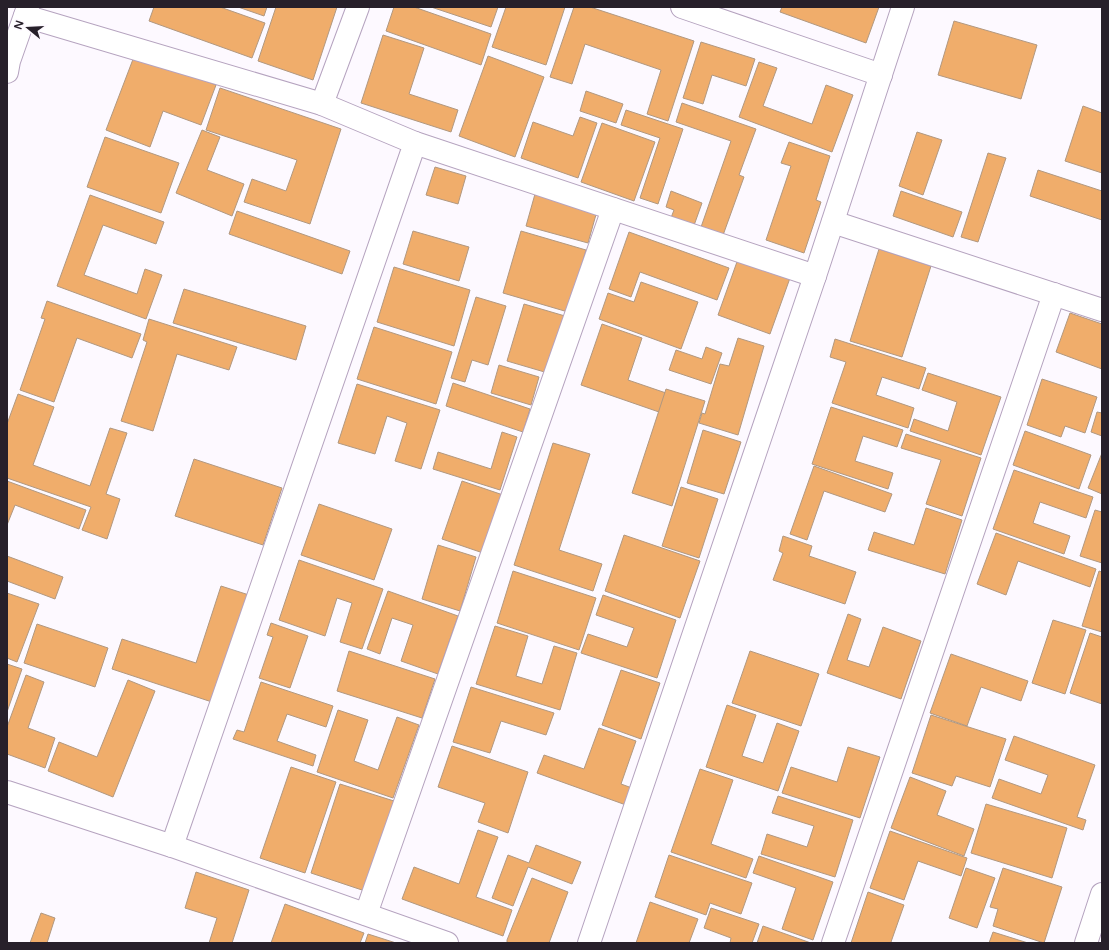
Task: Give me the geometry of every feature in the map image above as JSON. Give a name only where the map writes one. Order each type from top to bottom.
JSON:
[{"type":"street","points":[[322,104],[358,7]]},
{"type":"street","points":[[682,7],[881,75]]},
{"type":"street","points":[[589,943],[815,276],[904,7]]},
{"type":"street","points":[[7,72],[26,12],[322,104],[415,143],[815,276]]},
{"type":"street","points":[[172,846],[415,143]]},
{"type":"street","points":[[366,914],[612,209]]},
{"type":"street","points":[[833,222],[1102,310]]},
{"type":"street","points":[[833,943],[1054,294]]},
{"type":"street","points":[[7,792],[172,846],[447,943]]},
{"type":"street","points":[[1086,943],[1102,894]]},
{"type":"building","points":[[154,7],[220,7],[265,23],[252,58],[149,21]]},
{"type":"building","points":[[238,7],[267,7],[264,16]]},
{"type":"building","points":[[276,7],[337,7],[313,80],[258,61]]},
{"type":"building","points":[[394,7],[414,7],[491,34],[481,65],[386,31]]},
{"type":"building","points":[[431,7],[498,7],[491,27]]},
{"type":"building","points":[[506,7],[565,7],[546,65],[492,47]]},
{"type":"building","points":[[574,7],[590,7],[694,41],[668,121],[647,114],[661,70],[585,44],[572,84],[550,77]]},
{"type":"building","points":[[782,7],[879,7],[866,43],[780,12]]},
{"type":"building","points":[[954,21],[1037,45],[1021,99],[938,75]]},
{"type":"building","points":[[383,35],[424,48],[409,94],[458,110],[451,132],[361,103]]},
{"type":"building","points":[[701,42],[755,59],[746,86],[712,75],[703,104],[683,98]]},
{"type":"building","points":[[135,54],[216,85],[201,125],[163,111],[150,147],[106,130]]},
{"type":"building","points":[[488,56],[544,77],[515,157],[459,136]]},
{"type":"building","points":[[759,62],[777,68],[763,106],[812,124],[826,85],[853,95],[832,152],[739,117]]},
{"type":"building","points":[[220,88],[341,129],[310,224],[244,202],[252,179],[286,191],[297,160],[206,130]]},
{"type":"building","points":[[586,91],[623,104],[616,123],[580,111]]},
{"type":"building","points":[[682,103],[756,129],[739,175],[744,177],[722,238],[700,230],[731,141],[676,122]]},
{"type":"building","points":[[1083,106],[1102,113],[1102,173],[1065,161]]},
{"type":"building","points":[[626,110],[683,129],[658,204],[640,198],[660,138],[621,125]]},
{"type":"building","points":[[580,117],[597,123],[578,178],[521,158],[533,122],[573,136]]},
{"type":"building","points":[[602,123],[655,142],[634,201],[581,182]]},
{"type":"building","points":[[202,130],[220,137],[207,170],[244,184],[232,216],[176,193]]},
{"type":"building","points":[[917,132],[942,140],[923,195],[899,186]]},
{"type":"building","points":[[105,137],[179,163],[161,213],[87,187]]},
{"type":"building","points":[[789,142],[830,156],[816,200],[821,202],[804,253],[766,240],[791,166],[781,163]]},
{"type":"building","points":[[988,153],[1006,158],[978,242],[961,237]]},
{"type":"building","points":[[435,167],[466,176],[458,204],[426,195]]},
{"type":"building","points":[[1038,170],[1102,191],[1102,220],[1030,196]]},
{"type":"building","points":[[671,191],[702,203],[692,231],[669,223],[674,210],[666,207]]},
{"type":"building","points":[[901,191],[962,212],[953,237],[893,216]]},
{"type":"building","points":[[535,194],[597,211],[588,243],[526,226]]},
{"type":"building","points":[[90,195],[164,222],[156,244],[103,225],[84,275],[137,294],[145,269],[162,275],[146,319],[57,286]]},
{"type":"building","points":[[237,211],[350,251],[342,274],[229,234]]},
{"type":"building","points":[[413,231],[469,247],[459,281],[403,264]]},
{"type":"building","points":[[521,231],[586,250],[568,312],[503,293]]},
{"type":"building","points":[[629,232],[729,268],[717,300],[640,272],[631,297],[609,289]]},
{"type":"building","points":[[879,249],[931,266],[902,357],[850,341]]},
{"type":"building","points":[[738,259],[790,278],[770,334],[718,315]]},
{"type":"building","points":[[394,267],[470,290],[454,346],[377,322]]},
{"type":"building","points":[[641,282],[698,302],[681,349],[599,319],[608,293],[634,302]]},
{"type":"building","points":[[184,289],[306,326],[296,360],[173,323]]},
{"type":"building","points":[[476,297],[506,306],[488,365],[472,360],[465,382],[451,378]]},
{"type":"building","points":[[47,301],[141,334],[132,358],[77,338],[54,402],[20,390],[45,319],[41,318]]},
{"type":"building","points":[[524,304],[565,316],[548,373],[507,361]]},
{"type":"building","points":[[1070,313],[1102,324],[1102,369],[1056,352]]},
{"type":"building","points":[[149,319],[237,347],[229,370],[177,354],[153,431],[121,421],[147,342],[143,340]]},
{"type":"building","points":[[602,324],[642,338],[628,380],[666,393],[659,412],[581,385]]},
{"type":"building","points":[[374,327],[452,352],[436,404],[357,379]]},
{"type":"building","points":[[738,338],[764,346],[738,435],[699,423],[702,413],[705,414],[720,364],[729,366]]},
{"type":"building","points":[[835,339],[926,368],[919,389],[882,377],[876,395],[914,408],[908,428],[832,403],[846,362],[830,357]]},
{"type":"building","points":[[706,347],[722,353],[711,384],[669,370],[676,350],[702,359]]},
{"type":"building","points":[[499,365],[539,377],[531,405],[491,393]]},
{"type":"building","points":[[928,373],[1001,397],[981,455],[910,431],[914,419],[948,431],[957,402],[922,390]]},
{"type":"building","points":[[1042,379],[1097,397],[1085,433],[1065,426],[1061,437],[1027,425]]},
{"type":"building","points":[[453,383],[530,409],[523,432],[446,406]]},
{"type":"building","points":[[357,384],[440,410],[421,469],[395,461],[407,423],[387,416],[375,454],[338,443]]},
{"type":"building","points":[[666,389],[705,401],[672,506],[632,493]]},
{"type":"building","points":[[18,394],[54,407],[33,465],[90,486],[110,428],[127,433],[106,494],[120,499],[107,539],[82,530],[91,507],[7,478],[7,424]]},
{"type":"building","points":[[831,407],[903,430],[897,447],[863,436],[855,461],[893,473],[888,489],[812,464]]},
{"type":"building","points":[[1097,412],[1102,413],[1102,436],[1091,432]]},
{"type":"building","points":[[703,430],[741,442],[724,494],[687,483]]},
{"type":"building","points":[[1025,431],[1091,455],[1079,489],[1013,465]]},
{"type":"building","points":[[502,432],[517,437],[500,490],[433,469],[438,452],[491,469]]},
{"type":"building","points":[[906,434],[981,458],[962,516],[926,504],[941,460],[901,448]]},
{"type":"building","points":[[553,443],[590,454],[559,550],[602,564],[593,591],[514,565]]},
{"type":"building","points":[[1102,453],[1102,494],[1088,488]]},
{"type":"building","points":[[194,459],[282,488],[263,545],[175,516]]},
{"type":"building","points":[[814,466],[892,494],[885,512],[824,491],[807,540],[790,534]]},
{"type":"building","points":[[1014,470],[1093,497],[1086,518],[1040,502],[1033,523],[1070,536],[1064,554],[993,529]]},
{"type":"building","points":[[7,481],[86,510],[79,529],[15,505],[7,525]]},
{"type":"building","points":[[462,481],[506,496],[486,554],[442,539]]},
{"type":"building","points":[[681,487],[718,499],[699,558],[662,546]]},
{"type":"building","points":[[319,504],[392,529],[374,580],[301,555]]},
{"type":"building","points":[[926,508],[962,520],[945,574],[868,550],[874,532],[914,545]]},
{"type":"building","points":[[1095,510],[1102,512],[1102,563],[1080,556]]},
{"type":"building","points":[[996,533],[1096,569],[1090,587],[1018,561],[1006,595],[977,584]]},
{"type":"building","points":[[624,535],[700,561],[680,618],[605,591]]},
{"type":"building","points":[[783,536],[812,546],[809,556],[856,572],[845,604],[773,580],[783,553],[779,551]]},
{"type":"building","points":[[438,545],[476,557],[460,611],[422,599]]},
{"type":"building","points":[[7,556],[63,577],[55,599],[7,581]]},
{"type":"building","points":[[299,560],[383,589],[362,649],[340,642],[352,603],[337,598],[325,636],[279,620]]},
{"type":"building","points":[[513,571],[596,598],[579,650],[497,623]]},
{"type":"building","points":[[1099,571],[1102,572],[1102,632],[1082,626]]},
{"type":"building","points":[[221,586],[249,595],[215,703],[112,669],[122,639],[196,663]]},
{"type":"building","points":[[388,591],[458,616],[438,674],[401,661],[413,625],[392,618],[380,654],[367,649]]},
{"type":"building","points":[[7,593],[39,604],[17,662],[7,658]]},
{"type":"building","points":[[603,595],[676,620],[657,678],[581,653],[588,634],[627,647],[634,628],[596,615]]},
{"type":"building","points":[[848,614],[861,619],[847,660],[869,667],[883,627],[921,641],[901,699],[827,673]]},
{"type":"building","points":[[1053,620],[1086,630],[1065,694],[1032,683]]},
{"type":"building","points":[[271,623],[308,636],[290,688],[259,678],[273,637],[267,635]]},
{"type":"building","points":[[37,624],[108,648],[95,687],[24,663]]},
{"type":"building","points":[[495,626],[528,636],[516,676],[542,684],[554,646],[577,653],[560,710],[476,684]]},
{"type":"building","points":[[1090,633],[1102,637],[1102,704],[1070,693]]},
{"type":"building","points":[[349,651],[435,679],[422,718],[337,691]]},
{"type":"building","points":[[750,651],[819,674],[801,726],[732,703]]},
{"type":"building","points":[[951,654],[1028,681],[1021,701],[981,687],[967,726],[930,713]]},
{"type":"building","points":[[7,664],[22,669],[7,712]]},
{"type":"building","points":[[621,670],[660,683],[641,739],[602,725]]},
{"type":"building","points":[[26,675],[44,682],[28,728],[55,738],[45,768],[7,754],[7,727]]},
{"type":"building","points":[[128,680],[155,691],[113,797],[48,771],[59,742],[97,757]]},
{"type":"building","points":[[261,682],[333,706],[326,727],[287,714],[277,741],[316,755],[313,766],[233,739],[237,730],[244,732]]},
{"type":"building","points":[[471,687],[554,713],[546,735],[501,721],[490,753],[453,742]]},
{"type":"building","points":[[727,705],[756,715],[742,756],[763,763],[777,723],[799,731],[778,791],[706,767]]},
{"type":"building","points":[[338,710],[368,720],[354,761],[378,770],[397,717],[419,725],[393,798],[317,772]]},
{"type":"building","points":[[931,715],[1006,739],[990,787],[956,776],[952,786],[912,773]]},
{"type":"building","points":[[599,728],[636,741],[621,784],[632,788],[626,805],[537,773],[544,755],[584,769]]},
{"type":"building","points":[[1014,736],[1095,765],[1077,817],[1086,820],[1083,830],[992,798],[999,779],[1041,794],[1048,775],[1005,760]]},
{"type":"building","points":[[452,746],[528,772],[508,833],[478,822],[485,803],[438,787]]},
{"type":"building","points":[[848,747],[880,757],[860,818],[782,793],[791,767],[837,782]]},
{"type":"building","points":[[291,767],[336,782],[305,873],[260,858]]},
{"type":"building","points":[[700,769],[733,780],[711,844],[753,859],[746,878],[671,852]]},
{"type":"building","points":[[910,777],[946,791],[937,815],[974,829],[964,856],[891,828]]},
{"type":"building","points":[[340,784],[394,801],[365,891],[311,873]]},
{"type":"building","points":[[778,796],[853,820],[835,877],[761,854],[767,834],[807,847],[814,826],[772,813]]},
{"type":"building","points":[[986,804],[1067,828],[1052,878],[971,853]]},
{"type":"building","points":[[478,830],[498,837],[476,897],[512,910],[503,936],[402,899],[414,867],[459,884]]},
{"type":"building","points":[[890,831],[967,858],[961,876],[918,861],[904,900],[870,888]]},
{"type":"building","points":[[536,845],[581,862],[572,884],[528,867],[513,906],[492,898],[508,855],[529,863]]},
{"type":"building","points":[[669,855],[752,883],[741,914],[710,903],[706,915],[655,897]]},
{"type":"building","points":[[759,856],[833,882],[813,940],[782,929],[796,888],[753,873]]},
{"type":"building","points":[[966,868],[995,878],[977,928],[949,918]]},
{"type":"building","points":[[1003,868],[1062,887],[1044,943],[993,926],[998,909],[990,907]]},
{"type":"building","points":[[196,872],[249,890],[232,943],[209,943],[217,918],[185,908]]},
{"type":"building","points":[[532,878],[568,892],[549,943],[507,942],[507,940]]},
{"type":"building","points":[[868,892],[904,905],[891,942],[893,943],[851,943]]},
{"type":"building","points":[[650,902],[698,919],[689,943],[636,943]]},
{"type":"building","points":[[285,904],[364,933],[360,943],[271,943]]},
{"type":"building","points":[[711,908],[759,924],[752,943],[730,943],[731,938],[704,928]]},
{"type":"building","points":[[41,913],[55,918],[47,943],[30,943]]},
{"type":"building","points":[[763,926],[811,943],[757,943]]},
{"type":"building","points":[[993,932],[1028,943],[989,943]]},
{"type":"building","points":[[368,934],[396,943],[365,943]]}]
